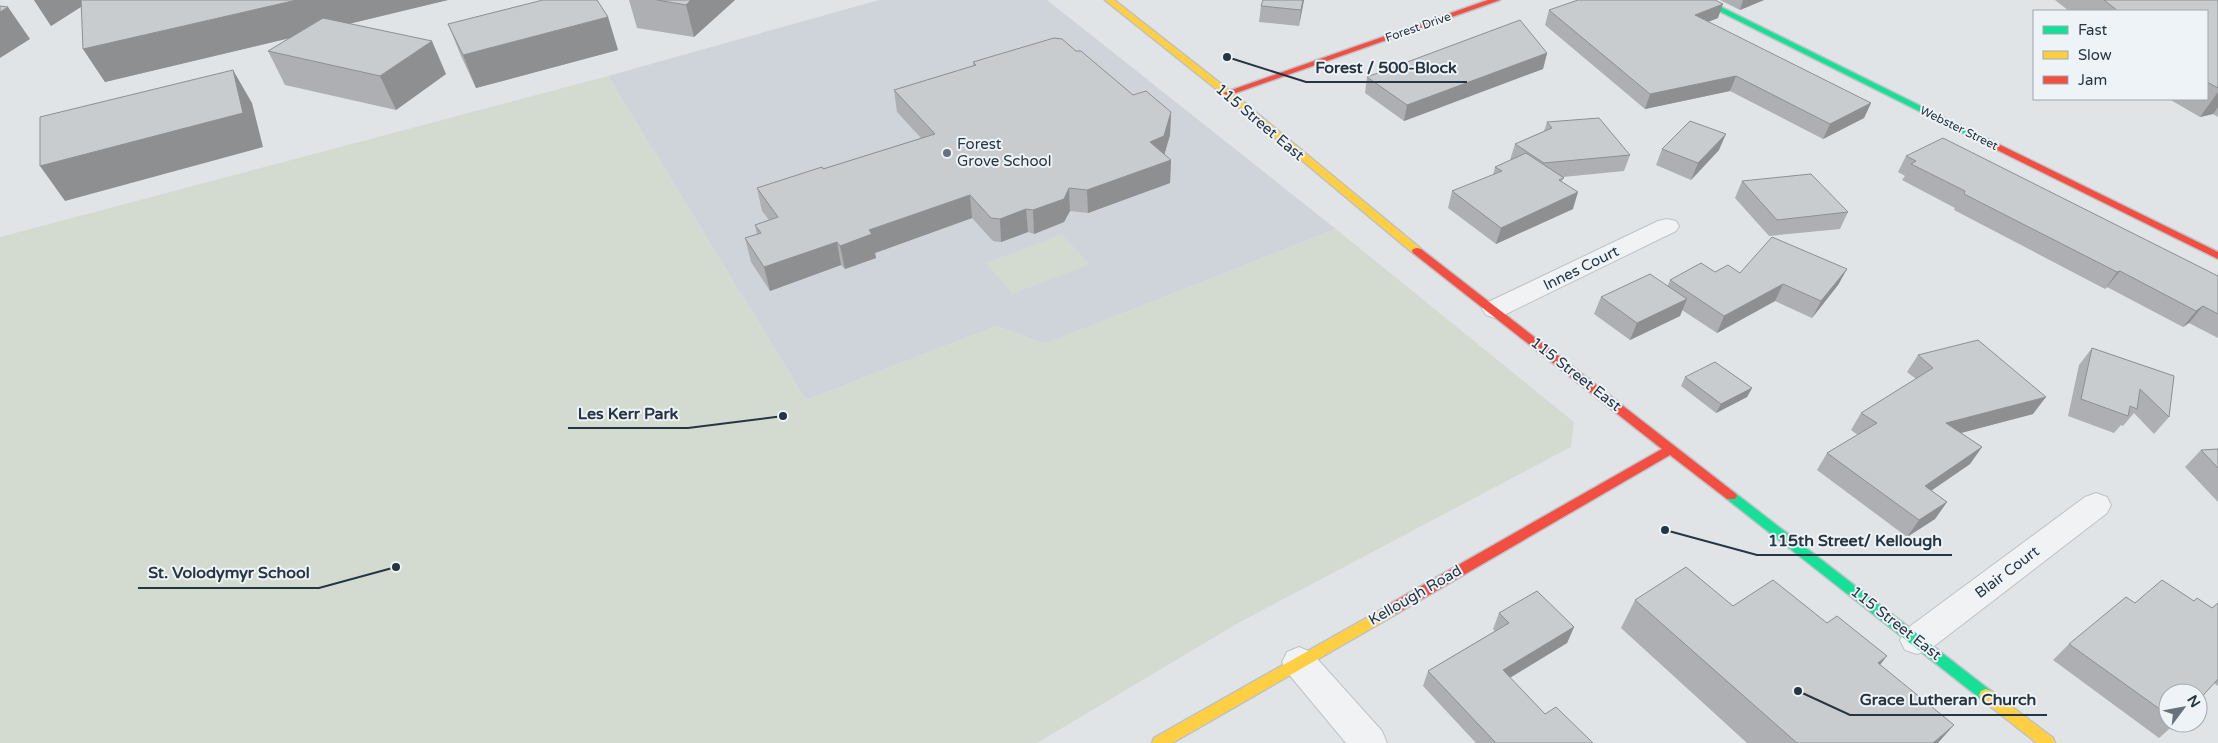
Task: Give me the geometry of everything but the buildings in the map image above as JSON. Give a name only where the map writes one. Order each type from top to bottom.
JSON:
[{"type":"street","name":"115 Street East","points":[[1109,0],[1227,93],[1385,226],[1495,309],[2048,743]]},
{"type":"street","name":"Forest Drive","points":[[1227,93],[1496,0]]},
{"type":"street","name":"Webster Street","points":[[1700,0],[2218,256]]},
{"type":"street","name":"Innes Court","points":[[1495,309],[1667,226]]},
{"type":"street","name":"Kellough Road","points":[[1159,743],[1671,449]]},
{"type":"street","name":"Blair Court","points":[[1917,640],[2096,505]]},
{"type":"street","points":[[1299,662],[1369,743]]},
{"type":"shaded area","name":"Forest Grove School","points":[[879,0],[1047,0],[1336,229],[1045,344],[996,326],[806,400],[608,76]]},
{"type":"shaded area","points":[[608,76],[806,400],[996,326],[1045,344],[1336,229],[1574,422],[1571,447],[1240,622],[1037,743],[0,743],[0,237]]},
{"type":"shaded area","points":[[1062,234],[1090,264],[1012,294],[986,263]]},
{"type":"traffic: fast","points":[[1701,0],[1982,139]]},
{"type":"traffic: fast","points":[[1731,496],[1986,695]]},
{"type":"traffic: slow","points":[[1109,0],[1227,93],[1417,251]]},
{"type":"traffic: slow","points":[[1159,743],[1393,609]]},
{"type":"traffic: slow","points":[[1986,695],[2048,743]]},
{"type":"traffic: jam","points":[[1227,93],[1496,0]]},
{"type":"traffic: jam","points":[[1982,139],[2218,256]]},
{"type":"traffic: jam","points":[[1417,251],[1731,496]]},
{"type":"traffic: jam","points":[[1393,609],[1671,449]]},
{"type":"place","name":"Forest / 500-Block","points":[[1227,57]]},
{"type":"place","name":"Forest Grove School","points":[[947,153]]},
{"type":"place","name":"Les Kerr Park","points":[[783,416]]},
{"type":"place","name":"115th Street/ Kellough","points":[[1665,530]]},
{"type":"place","name":"St. Volodymyr School","points":[[396,567]]},
{"type":"place","name":"Grace Lutheran Church","points":[[1798,691]]}]
